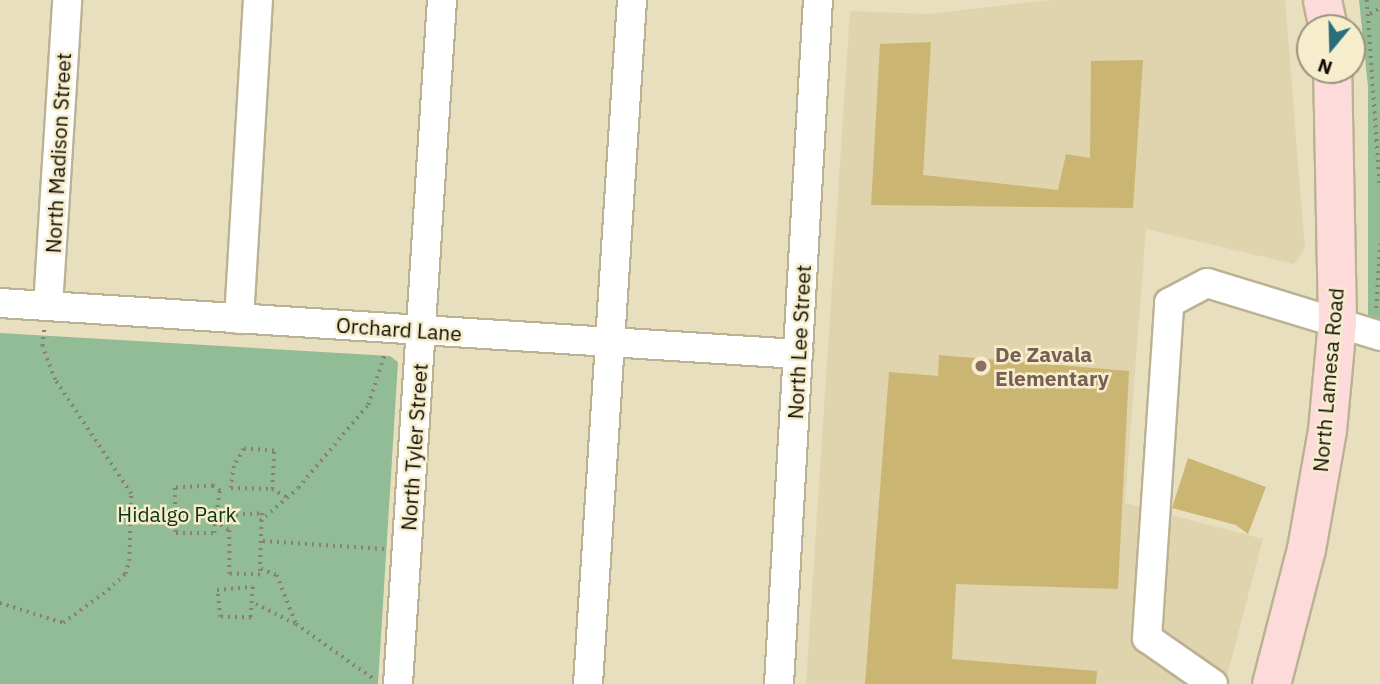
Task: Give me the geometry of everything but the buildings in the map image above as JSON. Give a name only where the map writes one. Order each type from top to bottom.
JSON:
[{"type":"main road","name":"North Lamesa Road","points":[[1271,684],[1318,485],[1337,322],[1332,84]]},
{"type":"street","name":"North Madison Street","points":[[46,306],[66,0]]},
{"type":"street","points":[[239,319],[258,0]]},
{"type":"street","name":"North Tyler Street","points":[[398,684],[442,0]]},
{"type":"street","points":[[587,684],[613,342],[632,0]]},
{"type":"street","name":"North Lee Street","points":[[779,684],[818,0]]},
{"type":"street","points":[[1213,684],[1147,638],[1169,303],[1207,283],[1380,336]]},
{"type":"street","name":"Orchard Lane","points":[[0,303],[798,354]]},
{"type":"path","points":[[1367,0],[1380,187]]},
{"type":"path","points":[[1370,14],[1380,8]]},
{"type":"path","points":[[1380,244],[1376,312],[1380,315]]},
{"type":"path","points":[[0,603],[63,623],[125,574],[130,561],[131,494],[55,380],[42,346],[46,306]]},
{"type":"path","points":[[260,521],[288,498],[368,405],[385,352]]},
{"type":"path","points":[[231,488],[234,466],[244,449],[274,451],[272,489]]},
{"type":"path","points":[[220,491],[214,533],[176,533],[175,488],[220,491],[231,488],[272,489],[288,498]]},
{"type":"path","points":[[262,513],[260,575],[229,574],[229,530],[229,515],[262,513]]},
{"type":"path","points":[[215,521],[229,530]]},
{"type":"path","points":[[262,541],[407,551]]},
{"type":"path","points":[[261,569],[277,575],[296,624]]},
{"type":"path","points":[[253,587],[256,604],[251,618],[220,617],[217,590],[253,587]]},
{"type":"path","points":[[256,604],[296,624],[379,684]]},
{"type":"shaded area","name":"De Zavala Elementary","points":[[1049,0],[1285,0],[1305,249],[1294,264],[1146,229],[1125,503],[1263,539],[1225,684],[806,684],[850,11],[929,14]]},
{"type":"green space","points":[[1359,0],[1380,0],[1380,321],[1368,316],[1368,87],[1366,14],[1360,14]]},
{"type":"green space","name":"Hidalgo Park","points":[[0,333],[390,356],[398,362],[378,684],[0,684]]},
{"type":"place","name":"De Zavala Elementary","points":[[981,366]]}]
